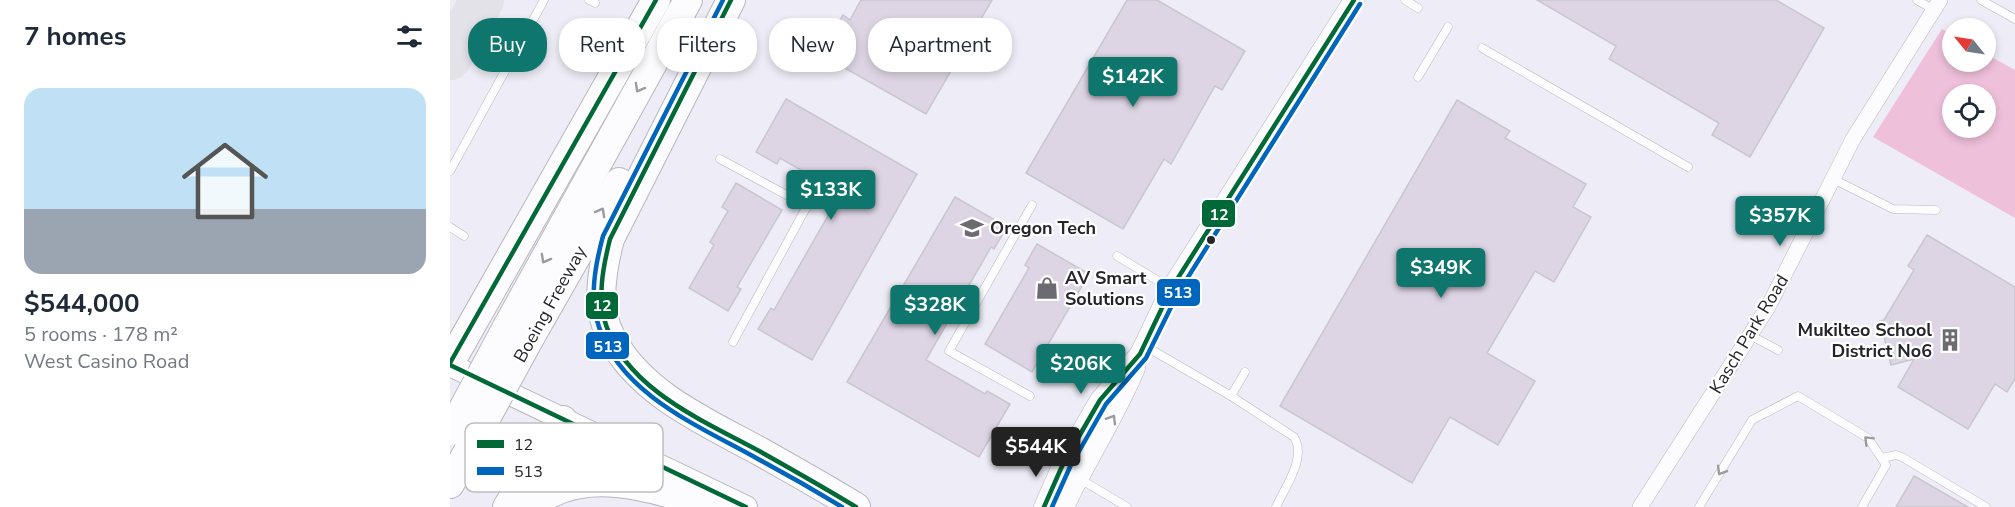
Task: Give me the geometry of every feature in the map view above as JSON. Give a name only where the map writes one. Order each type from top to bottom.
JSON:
[{"type":"highway","points":[[450,364],[656,0]]},
{"type":"highway","name":"Boeing Freeway","points":[[520,331],[688,0]]},
{"type":"highway","name":"Boeing Freeway","points":[[465,423],[724,0]]},
{"type":"highway","points":[[731,0],[610,239],[603,268],[602,304],[610,336],[628,365],[648,384],[709,424],[856,507]]},
{"type":"highway","name":"Boeing Freeway","points":[[450,484],[458,435]]},
{"type":"highway","points":[[507,507],[517,492]]},
{"type":"highway","points":[[530,507],[558,492]]},
{"type":"highway","points":[[662,492],[715,507]]},
{"type":"main road","points":[[450,364],[569,423]]},
{"type":"main road","points":[[663,468],[746,507]]},
{"type":"street","points":[[1064,507],[1077,478],[1118,409],[1172,289],[1354,0]]},
{"type":"street","name":"Kasch Park Road","points":[[1640,507],[1768,307],[1853,140],[1937,5]]},
{"type":"street","points":[[1044,507],[1063,464],[1100,400],[1143,350]]},
{"type":"lane","points":[[450,171],[544,0]]},
{"type":"lane","points":[[1405,0],[1418,8]]},
{"type":"lane","points":[[1917,0],[1937,5]]},
{"type":"lane","points":[[1982,0],[2015,19]]},
{"type":"lane","points":[[1418,77],[1448,27]]},
{"type":"lane","points":[[1482,48],[1688,167]]},
{"type":"lane","points":[[720,159],[807,206],[733,342]]},
{"type":"lane","points":[[1833,179],[1893,209],[1936,210]]},
{"type":"lane","points":[[1029,396],[950,351],[1032,205]]},
{"type":"lane","points":[[450,227],[464,236]]},
{"type":"lane","points":[[1117,256],[1172,289]]},
{"type":"lane","points":[[1750,336],[1779,350]]},
{"type":"lane","points":[[1143,350],[1232,396],[1294,437],[1298,442],[1300,454],[1276,507]]},
{"type":"lane","points":[[1232,396],[1245,372]]},
{"type":"lane","points":[[1699,507],[1752,420],[1798,396],[1868,438],[1882,458],[1886,465],[1862,507]]},
{"type":"lane","points":[[1882,458],[1896,455],[1902,457],[1986,507]]},
{"type":"lane","points":[[1077,478],[1127,507]]},
{"type":"shaded area","points":[[1942,29],[1942,72],[1996,72],[1996,60],[2015,70],[2015,218],[1873,137]]},
{"type":"building","points":[[861,0],[992,0],[982,18],[868,18],[868,72],[950,72],[926,114],[852,72],[856,72],[856,18],[851,18]]},
{"type":"building","points":[[1127,0],[1157,0],[1245,51],[1222,90],[1215,86],[1171,164],[1164,159],[1123,229],[1026,173]]},
{"type":"building","points":[[1537,0],[1776,0],[1824,28],[1750,157],[1712,135],[1719,123],[1609,59],[1616,46]]},
{"type":"building","points":[[786,99],[917,174],[812,360],[758,329],[771,308],[774,310],[841,193],[780,158],[777,164],[756,152]]},
{"type":"building","points":[[1457,100],[1510,131],[1505,138],[1586,184],[1573,207],[1591,217],[1554,282],[1535,271],[1487,353],[1535,381],[1498,445],[1450,417],[1412,483],[1280,406]]},
{"type":"building","points":[[736,183],[782,210],[737,287],[741,289],[728,311],[689,288],[714,245],[710,242],[728,211],[722,207]]},
{"type":"building","points":[[955,197],[1007,227],[994,249],[991,247],[926,360],[985,394],[987,391],[1010,404],[979,457],[847,382]]},
{"type":"building","name":"Mukilteo School District No6","points":[[1927,235],[2015,287],[2015,379],[2007,392],[1995,384],[1968,429],[1898,387],[1914,359],[1891,365],[1880,321],[1884,320],[1914,270],[1908,266]]},
{"type":"building","points":[[1037,244],[1089,274],[1032,372],[985,344],[1029,268],[1025,265]]},
{"type":"building","points":[[1914,476],[1968,507],[1896,507]]},
{"type":"taxiway","points":[[450,58],[482,0]]},
{"type":"transit line","name":"12","points":[[450,363],[656,0]]},
{"type":"transit line","name":"513","points":[[723,0],[603,236],[594,282],[596,316],[610,351],[625,372],[644,390],[688,421],[842,507]]},
{"type":"transit line","name":"12","points":[[731,0],[610,239],[602,282],[603,314],[616,348],[631,368],[650,386],[693,416],[856,507]]},
{"type":"transit line","name":"12","points":[[1044,507],[1063,464],[1100,400],[1140,354],[1171,289],[1354,0]]},
{"type":"transit line","name":"513","points":[[1052,507],[1070,467],[1106,404],[1146,358],[1178,293],[1360,4]]},
{"type":"transit line","name":"12","points":[[450,365],[571,423]]},
{"type":"transit line","name":"12","points":[[663,467],[746,507]]},
{"type":"place","name":"Oregon Tech","points":[[972,228]]},
{"type":"place","name":"AV Smart Solutions","points":[[1047,288]]},
{"type":"place","name":"Mukilteo School District No6","points":[[1950,340]]}]
